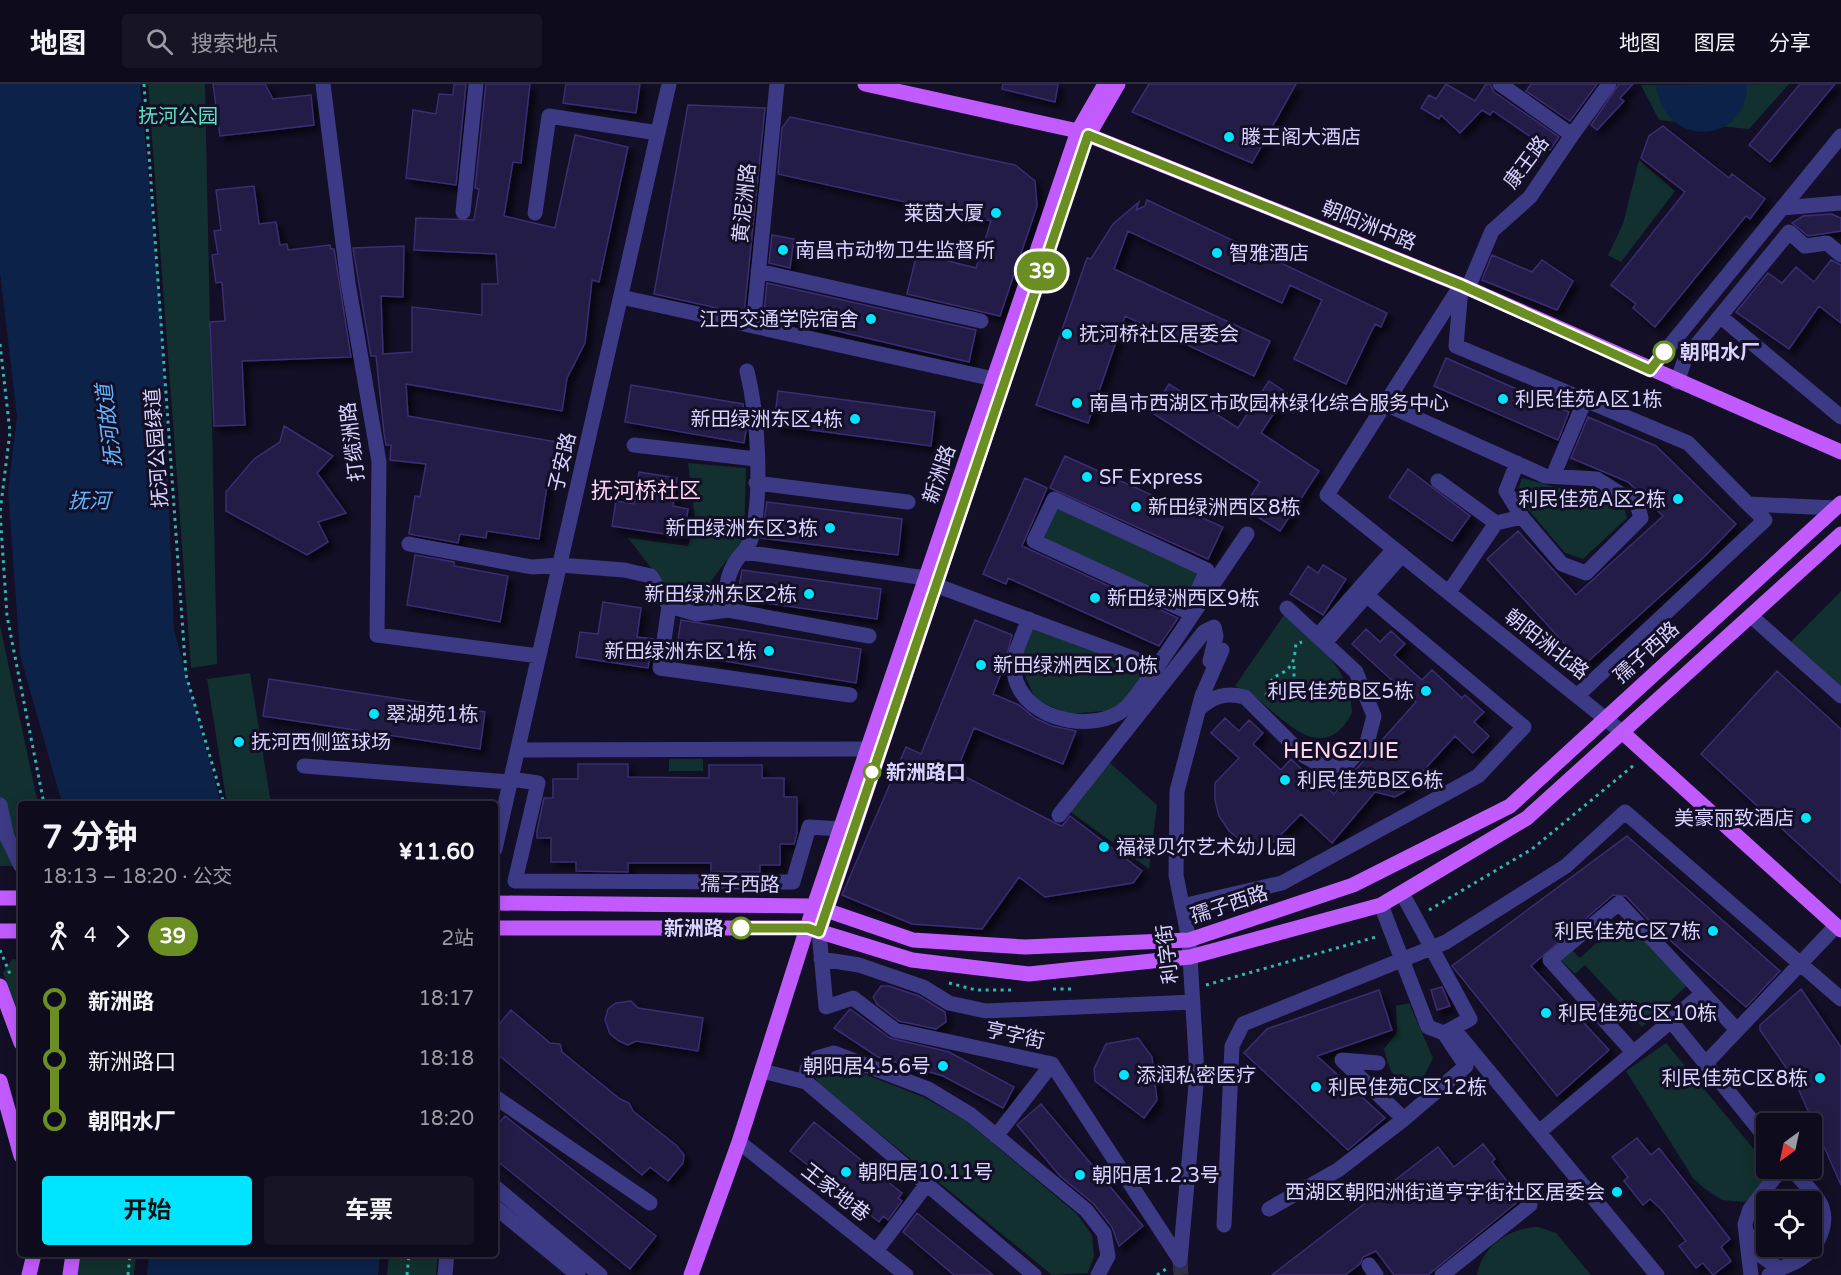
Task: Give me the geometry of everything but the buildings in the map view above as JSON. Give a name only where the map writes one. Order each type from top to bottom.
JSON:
[{"type":"main road","name":"朝阳洲中路","points":[[865,84],[1083,133],[1465,287],[1677,382],[1841,452]]},
{"type":"main road","points":[[1083,133],[1105,84]]},
{"type":"main road","points":[[1083,133],[1118,84]]},
{"type":"main road","name":"新洲路","points":[[820,908],[840,829],[931,581],[994,380],[1083,133]]},
{"type":"main road","name":"新洲路","points":[[692,1275],[813,930],[1083,133]]},
{"type":"main road","name":"孺子西路","points":[[498,903],[820,908],[913,940],[1025,947],[1189,939],[1353,885],[1510,806],[1838,505]]},
{"type":"main road","name":"孺子西路","points":[[498,928],[813,930],[912,960],[1029,974],[1190,957],[1381,905],[1527,818],[1841,534]]},
{"type":"main road","name":"朝阳洲北路","points":[[1622,732],[1838,928]]},
{"type":"main road","points":[[0,898],[18,898]]},
{"type":"main road","points":[[0,931],[18,931]]},
{"type":"main road","points":[[0,986],[18,1035]]},
{"type":"main road","points":[[0,1081],[18,1145]]},
{"type":"main road","points":[[29,1275],[33,1257]]},
{"type":"main road","points":[[70,1275],[73,1257]]},
{"type":"street","name":"打缆洲路","points":[[323,84],[348,283],[379,462],[377,635],[539,656]]},
{"type":"street","points":[[463,212],[476,84]]},
{"type":"street","name":"子安路","points":[[498,836],[669,84]]},
{"type":"street","name":"黄泥洲路","points":[[753,326],[777,84]]},
{"type":"street","name":"康王路","points":[[1327,495],[1385,404],[1465,287],[1492,231],[1530,197],[1572,135],[1500,84]]},
{"type":"street","points":[[1572,135],[1609,84]]},
{"type":"street","points":[[535,213],[549,116],[658,133]]},
{"type":"street","points":[[1650,370],[1841,136]]},
{"type":"street","points":[[1782,208],[1841,202]]},
{"type":"street","points":[[1677,382],[1685,359],[1789,232],[1806,246],[1827,243],[1841,255]]},
{"type":"street","points":[[758,271],[981,321]]},
{"type":"street","points":[[1465,287],[1456,346],[1688,444],[1765,520],[1578,695]]},
{"type":"street","points":[[621,297],[994,380]]},
{"type":"street","points":[[1721,317],[1841,417]]},
{"type":"street","points":[[728,610],[726,578],[750,543],[754,524],[756,459],[752,391],[747,370]]},
{"type":"street","points":[[1553,477],[1585,400]]},
{"type":"street","points":[[1385,404],[1517,463],[1545,476],[1597,479],[1637,504],[1641,518],[1586,573],[1562,564],[1522,517],[1506,491],[1517,463]]},
{"type":"street","points":[[634,445],[756,459]]},
{"type":"street","points":[[1438,481],[1496,523]]},
{"type":"street","points":[[756,483],[908,502]]},
{"type":"street","name":"朝阳洲北路","points":[[1327,495],[1622,732]]},
{"type":"street","points":[[1054,499],[1207,570],[1189,615],[1035,541],[1054,499]]},
{"type":"street","points":[[1748,504],[1838,505]]},
{"type":"street","points":[[1449,592],[1496,523],[1522,517]]},
{"type":"street","points":[[1029,619],[1016,654],[1014,672],[1020,690],[1030,704],[1071,722],[1108,718],[1122,711],[1157,667],[1189,615],[1247,534]]},
{"type":"street","points":[[409,544],[532,567],[560,565],[624,570],[651,576],[669,606],[660,668],[850,695]]},
{"type":"street","points":[[743,552],[931,581],[1157,667]]},
{"type":"street","points":[[1323,638],[1321,632],[1362,592],[1398,552]]},
{"type":"street","points":[[1182,906],[1282,883],[1478,776],[1524,727],[1362,592]]},
{"type":"street","points":[[669,606],[697,614],[728,610],[869,636]]},
{"type":"street","points":[[1200,702],[1232,694],[1245,697],[1304,756],[1324,767],[1347,764],[1367,743],[1374,716],[1356,672],[1323,638],[1287,608]]},
{"type":"street","points":[[1751,616],[1841,696]]},
{"type":"street","points":[[1059,815],[1204,632],[1214,627],[1216,636],[1200,702]]},
{"type":"street","name":"利字街","points":[[1180,1260],[1197,1074],[1189,939],[1176,875],[1177,791],[1200,702],[1222,650]]},
{"type":"street","points":[[518,750],[868,749]]},
{"type":"street","points":[[304,766],[538,783],[515,880],[793,882],[808,827],[840,829]]},
{"type":"street","points":[[0,805],[7,837],[18,860]]},
{"type":"street","points":[[1224,1225],[1232,1046],[1243,1024],[1446,942],[1566,866],[1625,813],[1841,999]]},
{"type":"street","points":[[662,904],[664,882]]},
{"type":"street","points":[[1402,893],[1470,1019],[1448,1031]]},
{"type":"street","points":[[1633,1053],[1550,960],[1619,903],[1737,1030]]},
{"type":"street","points":[[1381,905],[1428,1027],[1448,1031],[1539,1132],[1656,1275]]},
{"type":"street","points":[[1706,1063],[1800,964],[1838,928]]},
{"type":"street","name":"亨字街","points":[[813,930],[821,960],[826,1007],[853,998],[895,1030],[1052,1064],[1180,1260]]},
{"type":"street","points":[[821,960],[859,965],[922,987],[949,1003],[986,1011],[1193,1002]]},
{"type":"street","points":[[1539,1132],[1703,993]]},
{"type":"street","points":[[1671,1021],[1756,1124]]},
{"type":"street","points":[[1269,1209],[1338,1170],[1404,1119],[1466,1065],[1448,1031]]},
{"type":"street","points":[[806,1082],[807,1069],[817,1058],[834,1053],[928,1089],[971,1115],[1086,1210],[1104,1233],[1108,1256],[1098,1275]]},
{"type":"street","points":[[1378,1063],[1342,1060],[1404,1119]]},
{"type":"street","points":[[996,1136],[1052,1064]]},
{"type":"street","points":[[762,1071],[806,1082],[1034,1275]]},
{"type":"street","points":[[498,1098],[650,1203]]},
{"type":"street","name":"王家地巷","points":[[739,1142],[876,1251],[889,1270],[906,1275]]},
{"type":"street","points":[[1751,1275],[1745,1224],[1750,1209],[1773,1179]]},
{"type":"street","points":[[1745,1224],[1759,1254],[1774,1272],[1804,1258],[1819,1240],[1824,1220],[1821,1205],[1800,1179]]},
{"type":"street","points":[[876,1251],[927,1184]]},
{"type":"street","points":[[498,1190],[600,1275]]},
{"type":"street","points":[[1442,1275],[1530,1205]]},
{"type":"street","points":[[498,1210],[578,1275]]},
{"type":"street","points":[[445,1275],[447,1257]]},
{"type":"path","name":"抚河公园绿道","points":[[144,84],[186,675],[223,801]]},
{"type":"path","points":[[0,344],[10,432],[0,512],[7,616],[43,801]]},
{"type":"path","points":[[1294,684],[1296,644],[1323,638]]},
{"type":"path","points":[[1264,716],[1268,687],[1276,674],[1290,667],[1294,660]]},
{"type":"path","points":[[128,1275],[130,1257]]},
{"type":"path","points":[[407,1275],[409,1257]]},
{"type":"green space","name":"抚河公园","points":[[148,84],[205,84],[217,664],[191,668]]},
{"type":"green space","points":[[1789,84],[1749,129],[1659,120],[1641,85]]},
{"type":"green space","points":[[1639,160],[1675,191],[1621,262],[1608,255],[1623,224]]},
{"type":"green space","points":[[688,463],[746,468],[744,538],[711,581],[717,601],[700,601],[675,591],[656,574],[628,538],[688,546],[695,519]]},
{"type":"green space","points":[[1522,478],[1563,489],[1598,491],[1624,507],[1627,518],[1583,559],[1565,553],[1516,495]]},
{"type":"green space","points":[[1054,501],[1207,571],[1188,611],[1035,542]]},
{"type":"green space","points":[[1841,591],[1841,690],[1789,644]]},
{"type":"green space","points":[[1284,615],[1319,646],[1338,669],[1345,682],[1352,713],[1341,728],[1330,736],[1318,738],[1306,735],[1253,696],[1235,686]]},
{"type":"green space","points":[[0,625],[37,801],[18,801],[18,866],[0,866]]},
{"type":"green space","points":[[1032,626],[1149,668],[1116,710],[1069,714],[1036,700],[1026,678],[1023,656]]},
{"type":"green space","name":"抚河西侧篮球场","points":[[250,673],[271,801],[227,801],[207,679]]},
{"type":"green space","points":[[669,759],[703,759],[703,771],[669,771]]},
{"type":"green space","points":[[1108,761],[1157,805],[1149,869],[1069,811]]},
{"type":"green space","points":[[1628,914],[1690,983],[1642,1027],[1585,965],[1575,974],[1560,959],[1571,949],[1580,958]]},
{"type":"green space","points":[[12,959],[18,960],[18,1016],[3,973]]},
{"type":"green space","points":[[1409,1003],[1433,1058],[1424,1076],[1404,1083],[1393,1073],[1384,1049],[1397,1032],[1396,1006]]},
{"type":"green space","points":[[1666,1043],[1756,1152],[1756,1179],[1765,1179],[1760,1191],[1756,1191],[1756,1194],[1745,1202],[1722,1200],[1704,1188],[1693,1178],[1626,1071]]},
{"type":"green space","points":[[831,1061],[923,1097],[965,1120],[1077,1214],[1092,1235],[1094,1256],[1088,1273],[1052,1275],[819,1084],[814,1076],[820,1067]]},
{"type":"green space","points":[[1538,1227],[1556,1233],[1591,1275],[1477,1275],[1485,1255],[1499,1240],[1517,1230]]},
{"type":"green space","points":[[80,1257],[136,1257],[134,1275],[77,1275]]},
{"type":"green space","points":[[389,1257],[438,1257],[436,1275],[387,1275]]},
{"type":"water","name":"抚河","points":[[0,84],[140,84],[161,312],[174,630],[220,801],[62,801],[20,655],[8,491],[17,416],[0,273]]},
{"type":"water","points":[[1747,84],[1744,104],[1735,118],[1721,128],[1706,132],[1689,130],[1674,121],[1663,107],[1656,85]]},
{"type":"water","points":[[149,1257],[380,1257],[378,1275],[147,1275]]},
{"type":"tunnel","points":[[1180,1260],[1181,1275]]},
{"type":"bus line","name":"39","points":[[741,928],[808,928],[819,932],[1088,135],[1461,285],[1650,370],[1664,352]]},
{"type":"place","name":"滕王阁大酒店","points":[[1229,137]]},
{"type":"place","name":"莱茵大厦","points":[[996,213]]},
{"type":"place","name":"南昌市动物卫生监督所","points":[[783,250]]},
{"type":"place","name":"智雅酒店","points":[[1217,253]]},
{"type":"place","name":"江西交通学院宿舍","points":[[871,319]]},
{"type":"place","name":"抚河桥社区居委会","points":[[1067,334]]},
{"type":"place","name":"朝阳水厂","points":[[1664,352]]},
{"type":"place","name":"利民佳苑A区1栋","points":[[1503,399]]},
{"type":"place","name":"南昌市西湖区市政园林绿化综合服务中心","points":[[1077,403]]},
{"type":"place","name":"新田绿洲东区4栋","points":[[855,419]]},
{"type":"place","name":"SF Express","points":[[1087,477]]},
{"type":"place","name":"利民佳苑A区2栋","points":[[1678,499]]},
{"type":"place","name":"新田绿洲西区8栋","points":[[1136,507]]},
{"type":"place","name":"新田绿洲东区3栋","points":[[830,528]]},
{"type":"place","name":"新田绿洲东区2栋","points":[[809,594]]},
{"type":"place","name":"新田绿洲西区9栋","points":[[1095,598]]},
{"type":"place","name":"新田绿洲东区1栋","points":[[769,651]]},
{"type":"place","name":"新田绿洲西区10栋","points":[[981,665]]},
{"type":"place","name":"利民佳苑B区5栋","points":[[1426,691]]},
{"type":"place","name":"翠湖苑1栋","points":[[374,714]]},
{"type":"place","name":"抚河西侧篮球场","points":[[239,742]]},
{"type":"place","name":"新洲路口","points":[[872,772]]},
{"type":"place","name":"利民佳苑B区6栋","points":[[1285,780]]},
{"type":"place","name":"美豪丽致酒店","points":[[1806,818]]},
{"type":"place","name":"福禄贝尔艺术幼儿园","points":[[1104,847]]},
{"type":"place","name":"新洲路","points":[[741,928]]},
{"type":"place","name":"利民佳苑C区7栋","points":[[1713,931]]},
{"type":"place","name":"利民佳苑C区10栋","points":[[1546,1013]]},
{"type":"place","name":"朝阳居4.5.6号","points":[[943,1066]]},
{"type":"place","name":"添润私密医疗","points":[[1124,1075]]},
{"type":"place","name":"利民佳苑C区8栋","points":[[1820,1078]]},
{"type":"place","name":"利民佳苑C区12栋","points":[[1316,1087]]},
{"type":"place","name":"朝阳居10.11号","points":[[846,1172]]},
{"type":"place","name":"朝阳居1.2.3号","points":[[1080,1175]]},
{"type":"place","name":"西湖区朝阳洲街道亨字街社区居委会","points":[[1617,1192]]},
{"type":"district","name":"抚河桥社区","points":[[646,490]]},
{"type":"district","name":"HENGZIJIE","points":[[1341,750]]},
{"type":"water label","name":"抚河故道","points":[[109,426]]}]
